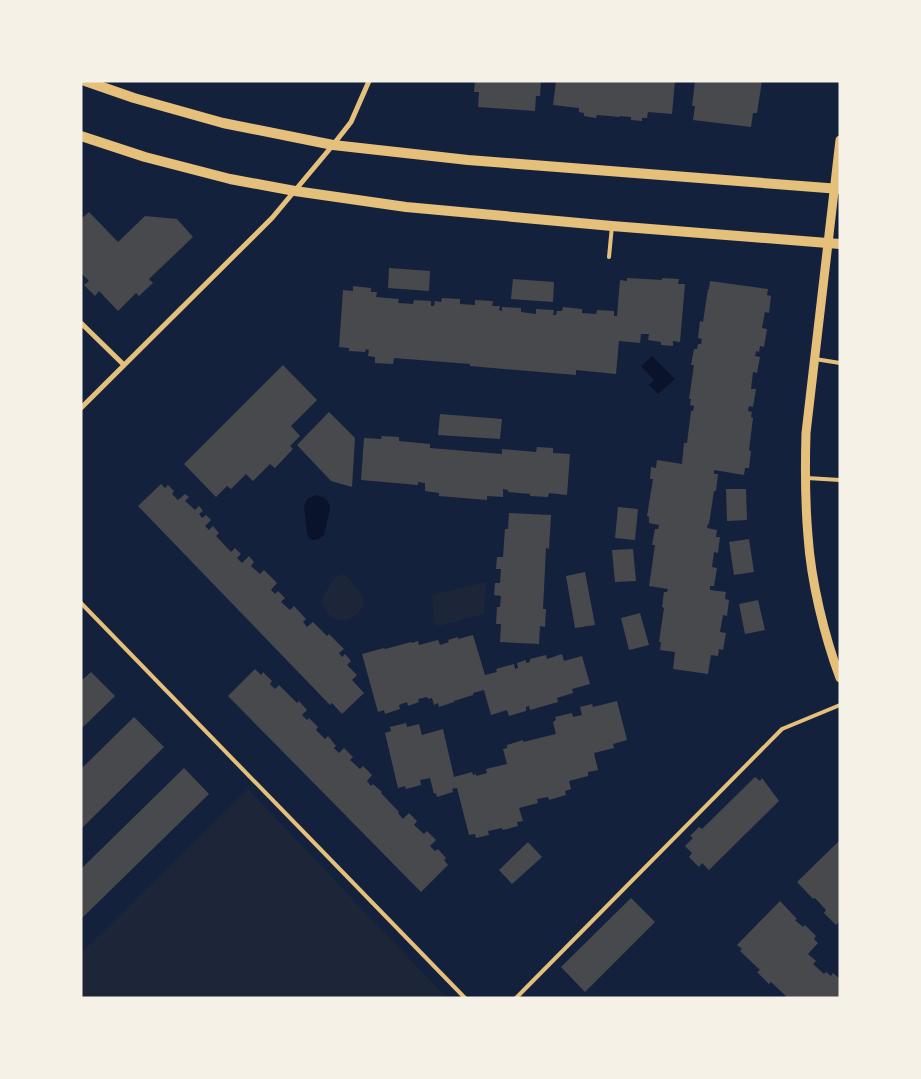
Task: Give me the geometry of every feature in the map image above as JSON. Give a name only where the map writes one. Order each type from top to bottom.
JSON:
[{"type":"main road","points":[[85,81],[134,98],[223,123],[333,145],[468,160],[837,189]]},
{"type":"main road","points":[[81,136],[173,165],[230,179],[295,191],[406,207],[840,244]]},
{"type":"street","points":[[81,408],[272,218],[352,122],[369,81]]},
{"type":"street","points":[[840,140],[837,189],[828,243],[806,433],[805,478],[808,538],[816,591],[824,626],[840,678]]},
{"type":"street","points":[[81,324],[124,365]]},
{"type":"lane","points":[[610,257],[612,226]]},
{"type":"lane","points":[[815,359],[840,363]]},
{"type":"lane","points":[[805,478],[840,480]]},
{"type":"lane","points":[[81,603],[465,998]]},
{"type":"lane","points":[[516,998],[782,730],[840,705]]},
{"type":"shaded area","points":[[652,356],[675,379],[658,394],[649,385],[654,380],[641,366]]},
{"type":"shaded area","points":[[317,495],[325,498],[330,505],[330,510],[324,535],[319,539],[313,540],[307,534],[304,506],[308,498]]},
{"type":"shaded area","points":[[344,574],[361,593],[363,602],[361,609],[356,615],[349,619],[341,620],[333,618],[326,611],[321,600],[334,578]]},
{"type":"shaded area","points":[[486,582],[484,614],[439,626],[434,622],[432,595]]},
{"type":"shaded area","points":[[248,789],[447,998],[81,998],[81,953]]},
{"type":"building","points":[[475,81],[541,81],[540,96],[536,96],[535,111],[478,107],[479,92],[474,92]]},
{"type":"building","points":[[556,81],[675,81],[672,114],[648,112],[647,118],[642,118],[642,121],[631,120],[631,117],[597,115],[596,118],[584,116],[584,113],[579,112],[579,108],[553,105]]},
{"type":"building","points":[[695,81],[762,81],[757,113],[753,113],[751,127],[693,120],[695,106],[692,106]]},
{"type":"building","points":[[89,212],[118,242],[145,216],[177,219],[193,237],[149,279],[153,283],[139,296],[136,293],[118,311],[99,291],[95,296],[84,285],[89,281],[81,273],[81,219]]},
{"type":"building","points":[[389,268],[430,271],[429,291],[388,288]]},
{"type":"building","points":[[627,278],[679,279],[678,284],[685,284],[680,342],[673,341],[673,346],[661,345],[661,342],[648,340],[649,334],[641,334],[640,343],[619,341],[616,374],[576,370],[576,375],[394,358],[393,364],[375,363],[375,357],[368,356],[369,350],[366,349],[365,352],[349,351],[349,348],[339,347],[343,290],[353,291],[353,286],[371,288],[371,292],[377,292],[376,297],[399,299],[398,303],[413,304],[414,300],[431,301],[431,306],[434,306],[435,301],[441,302],[442,298],[460,299],[460,304],[475,305],[475,300],[493,301],[492,306],[500,306],[499,310],[502,311],[502,307],[521,308],[521,312],[536,314],[536,309],[554,310],[553,315],[556,315],[557,311],[562,311],[563,307],[582,309],[582,313],[596,314],[597,310],[614,311],[614,316],[617,316],[620,280],[627,281]]},
{"type":"building","points":[[513,279],[554,282],[553,302],[511,299]]},
{"type":"building","points":[[710,281],[768,289],[767,295],[771,296],[769,313],[765,312],[762,328],[767,329],[764,347],[760,346],[759,352],[756,351],[755,356],[760,357],[757,373],[753,372],[751,389],[756,389],[753,407],[749,406],[748,411],[752,412],[751,417],[753,418],[749,468],[745,468],[744,475],[714,470],[714,474],[718,474],[716,491],[714,491],[707,528],[717,530],[716,537],[720,537],[718,553],[714,552],[712,567],[717,568],[714,586],[710,586],[710,590],[726,592],[725,599],[729,600],[727,616],[723,615],[720,632],[726,633],[723,650],[719,649],[718,656],[711,655],[708,674],[673,669],[675,652],[660,650],[661,642],[659,642],[664,608],[662,607],[664,592],[667,592],[668,589],[649,586],[655,545],[652,545],[655,529],[658,529],[659,525],[649,523],[649,517],[647,516],[653,479],[650,479],[651,467],[656,468],[657,460],[682,464],[684,443],[687,443],[691,411],[693,411],[694,406],[690,405],[691,399],[689,399],[694,365],[691,365],[694,349],[697,349],[698,344],[701,344],[702,339],[698,338],[700,321],[703,322]]},
{"type":"building","points":[[283,365],[317,400],[291,426],[300,436],[290,446],[293,449],[275,468],[270,464],[253,481],[246,474],[231,489],[227,486],[216,497],[184,464]]},
{"type":"building","points":[[329,412],[355,438],[352,487],[331,481],[297,445]]},
{"type":"building","points":[[440,414],[502,419],[500,439],[438,435]]},
{"type":"building","points":[[382,436],[399,437],[399,441],[430,444],[430,448],[502,454],[502,449],[536,452],[537,447],[553,448],[553,453],[570,454],[567,495],[549,493],[548,497],[530,496],[530,494],[508,492],[508,490],[503,489],[503,497],[487,496],[487,500],[439,496],[439,493],[425,491],[425,483],[418,482],[418,485],[361,480],[364,438],[381,439]]},
{"type":"building","points":[[161,484],[165,488],[168,485],[174,491],[172,494],[178,500],[185,494],[189,497],[185,501],[195,510],[199,506],[203,511],[199,514],[202,518],[206,515],[211,520],[205,526],[209,530],[213,526],[219,533],[216,536],[231,552],[235,548],[241,554],[237,558],[242,563],[249,556],[254,562],[251,566],[260,574],[264,570],[277,583],[271,590],[275,594],[278,591],[285,598],[281,602],[290,610],[294,606],[306,619],[303,622],[307,627],[313,622],[344,649],[339,653],[342,657],[345,654],[351,661],[347,665],[357,675],[352,680],[364,693],[342,714],[332,703],[330,705],[138,506]]},
{"type":"building","points":[[726,489],[746,489],[747,520],[727,521]]},
{"type":"building","points":[[618,507],[638,509],[635,540],[615,538]]},
{"type":"building","points":[[509,513],[551,515],[549,549],[546,548],[543,609],[546,609],[545,627],[540,626],[539,644],[500,642],[501,624],[496,624],[497,607],[500,607],[501,596],[494,595],[495,583],[500,583],[501,569],[496,569],[497,557],[503,557],[505,529],[508,529]]},
{"type":"building","points":[[749,539],[754,572],[734,575],[729,542]]},
{"type":"building","points":[[633,549],[636,581],[615,582],[612,550]]},
{"type":"building","points":[[585,572],[595,625],[575,628],[566,576]]},
{"type":"building","points":[[758,600],[765,630],[745,634],[739,604]]},
{"type":"building","points":[[640,613],[649,645],[629,650],[621,618]]},
{"type":"building","points":[[473,635],[485,675],[497,672],[496,669],[514,664],[515,669],[518,668],[517,663],[526,660],[526,663],[530,662],[530,659],[546,655],[547,659],[562,654],[564,661],[582,656],[590,684],[572,689],[573,693],[557,698],[558,702],[530,710],[529,706],[526,707],[526,711],[509,716],[507,710],[491,715],[484,690],[439,707],[438,703],[434,705],[432,698],[428,699],[427,697],[418,699],[419,702],[408,706],[407,702],[399,705],[400,709],[385,714],[384,710],[378,712],[362,654],[418,641],[419,645],[438,640],[440,645],[449,642],[448,640]]},
{"type":"building","points":[[255,669],[261,675],[263,672],[272,681],[270,684],[275,689],[279,685],[297,703],[299,701],[307,710],[302,715],[307,720],[309,718],[318,727],[316,730],[325,739],[328,736],[339,753],[344,748],[353,757],[350,760],[360,769],[363,766],[372,775],[367,781],[371,786],[373,784],[382,792],[403,819],[409,813],[417,821],[414,825],[424,834],[427,831],[436,840],[430,846],[435,851],[438,849],[446,858],[444,860],[448,865],[421,892],[228,696]]},
{"type":"building","points":[[91,672],[115,696],[81,729],[81,681]]},
{"type":"building","points":[[617,701],[627,740],[613,744],[614,748],[594,753],[598,770],[588,772],[588,776],[569,781],[571,789],[565,791],[566,795],[549,800],[548,797],[537,799],[538,803],[519,808],[523,821],[517,822],[518,826],[488,831],[489,835],[476,838],[475,834],[469,835],[457,788],[452,789],[453,792],[437,797],[436,793],[434,794],[430,778],[420,780],[421,785],[406,789],[405,786],[398,788],[385,733],[391,731],[390,727],[406,723],[407,727],[419,724],[422,735],[443,729],[454,777],[472,772],[476,776],[487,773],[486,769],[507,764],[503,749],[507,748],[507,745],[556,734],[553,722],[556,720],[555,717],[572,713],[573,717],[582,715],[580,707],[592,704],[593,707]]},
{"type":"building","points":[[134,717],[164,747],[81,829],[81,769]]},
{"type":"building","points":[[184,768],[209,794],[81,919],[81,869]]},
{"type":"building","points":[[755,777],[760,781],[762,778],[779,801],[709,870],[702,863],[699,867],[689,857],[692,853],[685,846],[693,838],[690,836],[699,827],[702,829]]},
{"type":"building","points":[[840,840],[840,921],[836,925],[824,913],[826,910],[797,882]]},
{"type":"building","points":[[528,842],[542,857],[512,884],[499,870]]},
{"type":"building","points":[[631,898],[655,922],[585,992],[561,967]]},
{"type":"building","points":[[780,901],[797,919],[795,920],[803,927],[805,925],[816,936],[814,939],[818,943],[808,954],[816,961],[813,964],[824,974],[826,972],[831,976],[833,973],[840,979],[840,998],[788,998],[771,982],[769,984],[757,972],[760,970],[740,951],[742,949],[737,945]]}]
